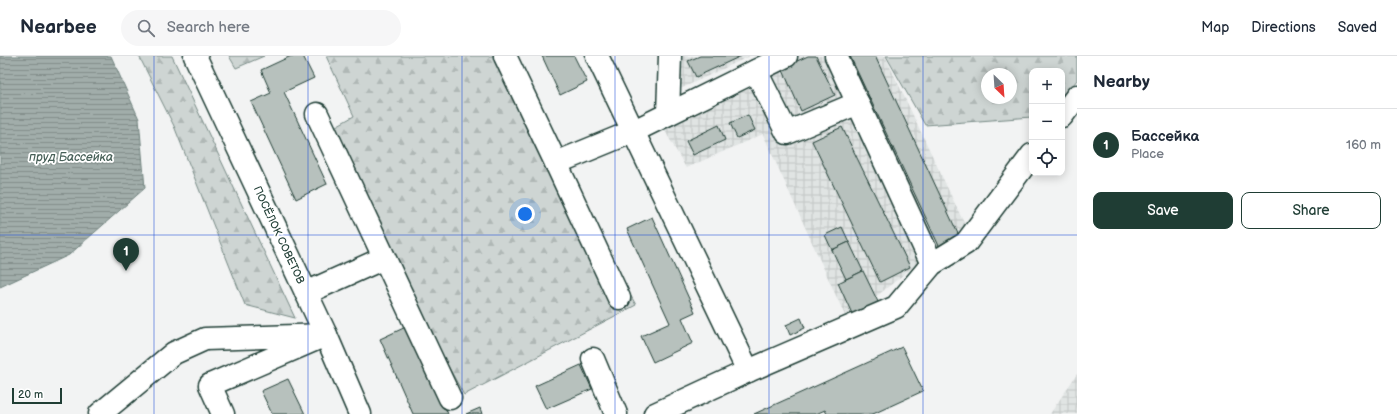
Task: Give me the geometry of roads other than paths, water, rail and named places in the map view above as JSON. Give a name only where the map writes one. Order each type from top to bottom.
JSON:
[{"type":"street","points":[[505,56],[619,298]]},
{"type":"street","points":[[597,56],[748,371]]},
{"type":"street","points":[[668,114],[670,56]]},
{"type":"street","points":[[556,163],[634,132],[786,56]]},
{"type":"street","points":[[836,56],[932,264]]},
{"type":"street","name":"ПОСЁЛОК СОВЕТОВ","points":[[199,57],[326,335],[360,414]]},
{"type":"street","points":[[756,71],[787,133],[858,103]]},
{"type":"street","points":[[1065,112],[1077,96]]},
{"type":"street","points":[[316,114],[450,398]]},
{"type":"street","points":[[655,414],[748,371],[896,307],[932,264],[966,243],[1029,159]]},
{"type":"street","points":[[306,293],[384,258]]},
{"type":"street","points":[[100,414],[174,353],[205,339],[326,335]]},
{"type":"street","points":[[224,414],[210,385],[326,335]]},
{"type":"street","points":[[593,359],[616,414]]},
{"type":"water","name":"пруд Бассейка","points":[[0,56],[111,56],[139,119],[145,188],[69,255],[0,287]]},
{"type":"place","name":"Бассейка","points":[[126,271]]}]
